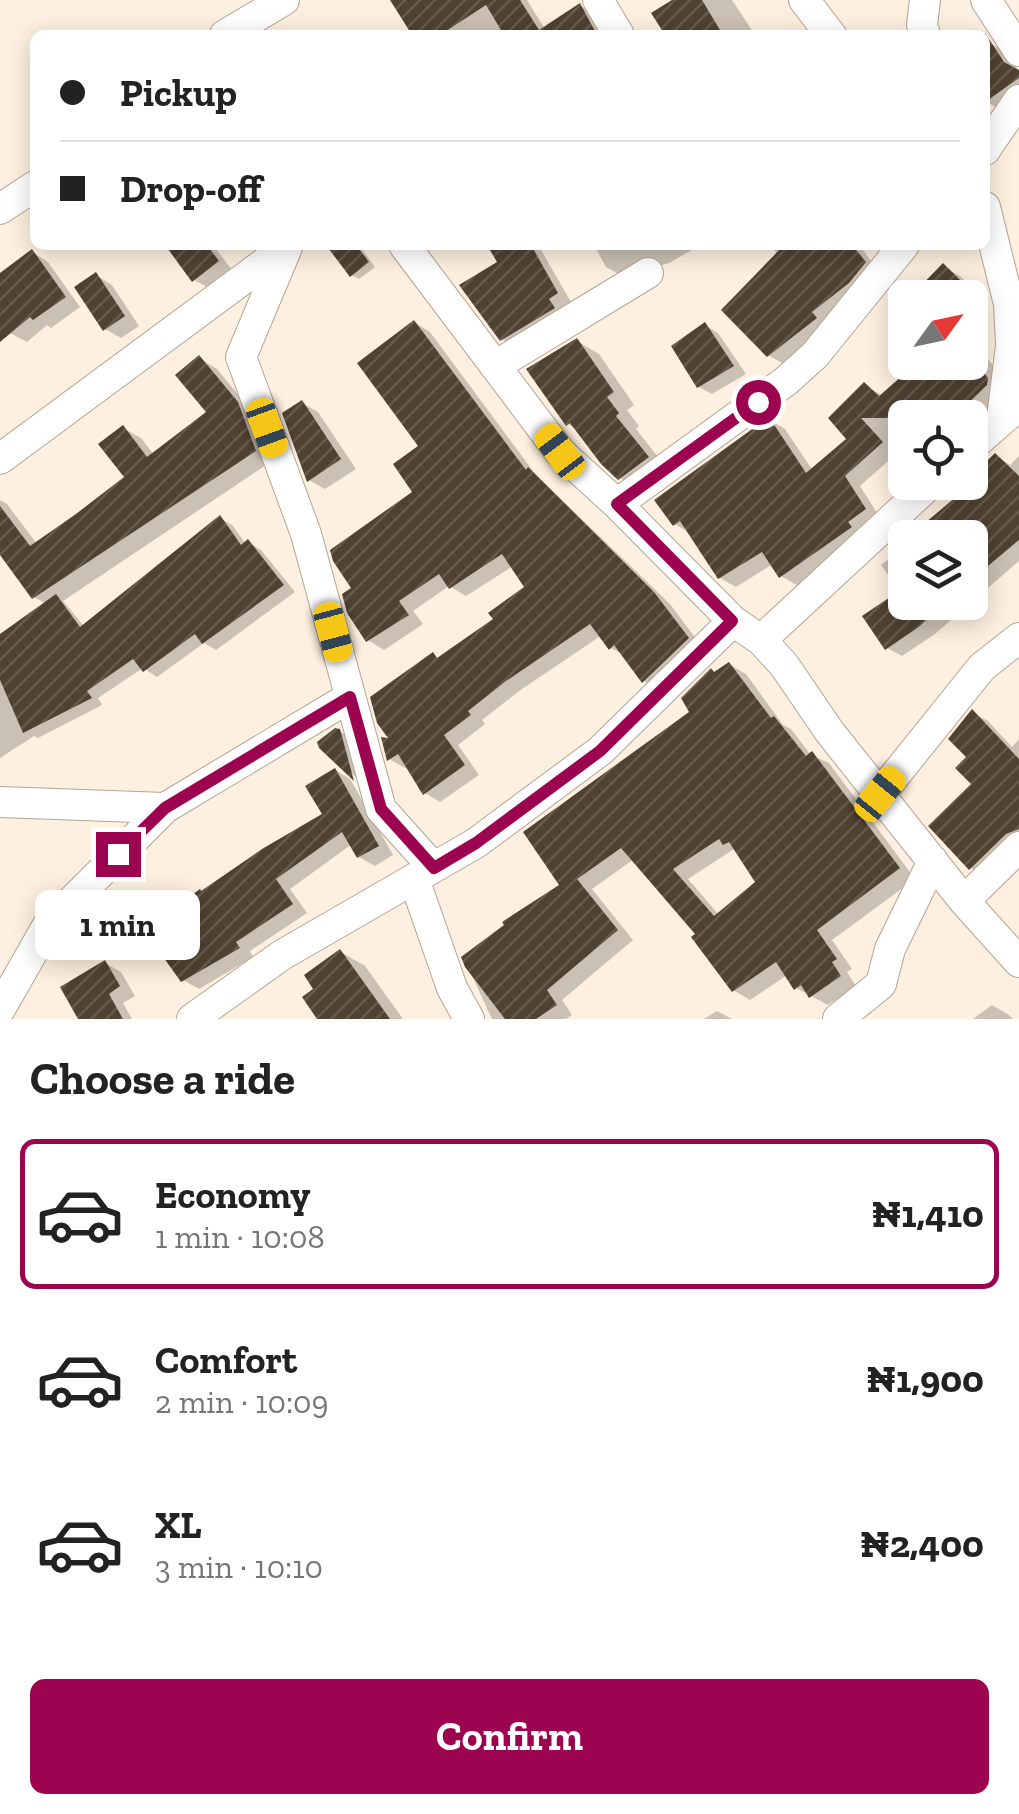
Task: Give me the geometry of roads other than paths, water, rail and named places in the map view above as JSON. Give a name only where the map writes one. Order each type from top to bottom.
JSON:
[{"type":"street","points":[[235,27],[284,0]]},
{"type":"street","points":[[598,0],[616,30]]},
{"type":"street","points":[[804,0],[827,30]]},
{"type":"street","points":[[923,30],[925,0]]},
{"type":"street","points":[[986,0],[1019,51]]},
{"type":"street","points":[[990,143],[1019,100]]},
{"type":"street","points":[[0,209],[30,189]]},
{"type":"street","points":[[988,432],[1011,411],[1009,304],[990,227]]},
{"type":"street","points":[[0,459],[283,250]]},
{"type":"street","points":[[286,250],[242,357],[306,534],[381,809],[424,873],[452,988],[469,1019]]},
{"type":"street","points":[[408,250],[560,452],[732,621],[761,640],[784,665],[829,730],[964,900],[1019,962]]},
{"type":"street","points":[[617,504],[786,381],[815,354],[900,250]]},
{"type":"street","points":[[495,366],[648,273]]},
{"type":"street","points":[[761,640],[913,500]]},
{"type":"street","points":[[192,1019],[282,955],[476,843],[600,751],[732,621]]},
{"type":"street","points":[[880,794],[982,667],[1019,638]]},
{"type":"street","points":[[0,1009],[48,925],[165,808],[350,697]]},
{"type":"street","points":[[0,802],[165,808]]},
{"type":"street","points":[[964,900],[1019,847]]},
{"type":"street","points":[[838,1019],[881,984],[890,948],[933,861]]}]
